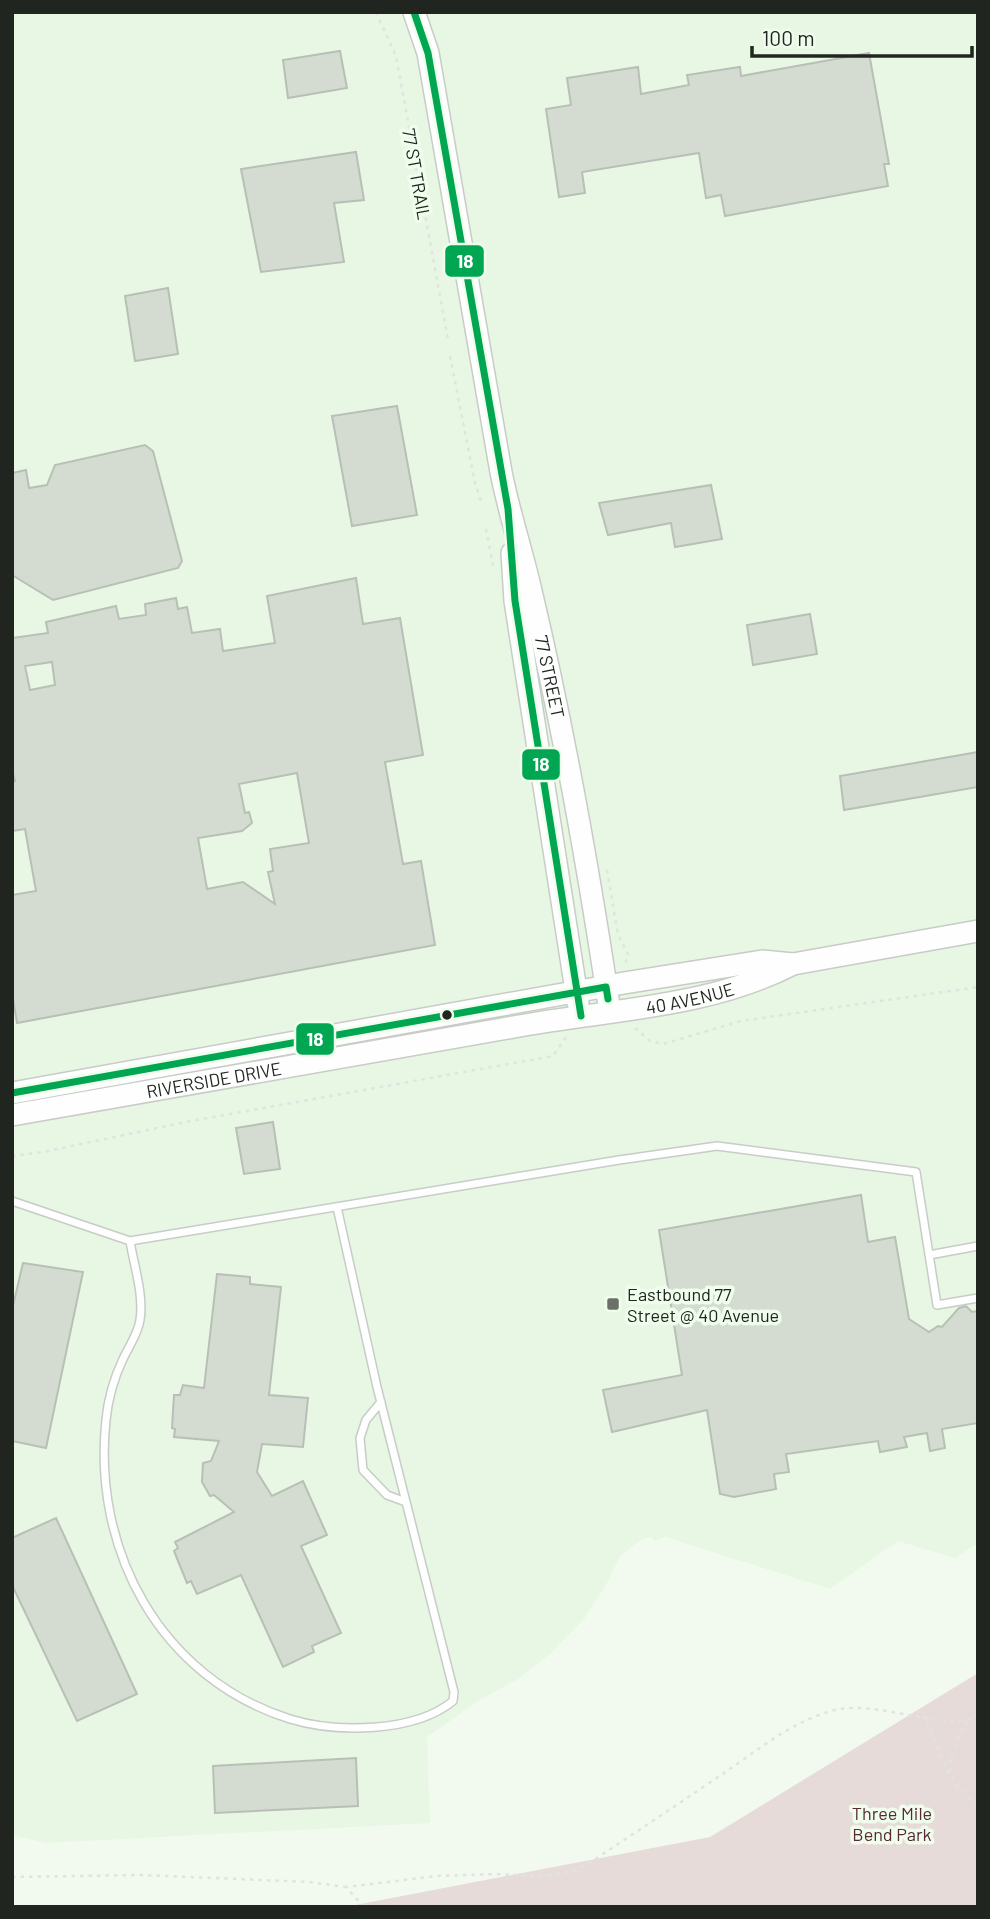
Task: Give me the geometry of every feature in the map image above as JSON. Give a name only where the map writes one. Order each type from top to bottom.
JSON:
[{"type":"main road","name":"77 STREET","points":[[414,12],[430,63],[508,509],[515,601],[576,991],[575,1024]]},
{"type":"main road","name":"77 STREET","points":[[508,509],[531,590],[571,786],[610,1012]]},
{"type":"main road","name":"40 AVENUE","points":[[606,987],[762,961],[793,964],[978,931]]},
{"type":"main road","name":"40 AVENUE","points":[[575,1024],[610,1012],[668,1004],[765,978],[793,964]]},
{"type":"main road","name":"RIVERSIDE DRIVE","points":[[12,1093],[606,987]]},
{"type":"main road","name":"RIVERSIDE DRIVE","points":[[12,1115],[575,1024]]},
{"type":"lane","points":[[12,1201],[130,1241],[717,1146],[916,1172],[937,1305],[978,1298]]},
{"type":"lane","points":[[130,1241],[140,1319],[110,1398],[104,1441],[104,1475],[107,1505],[116,1543],[129,1578],[148,1613],[170,1640],[218,1683],[267,1711],[303,1723],[340,1728],[404,1722],[444,1708],[453,1700],[454,1692],[381,1402],[337,1207]]},
{"type":"lane","points":[[929,1255],[978,1246]]},
{"type":"lane","points":[[381,1402],[366,1420],[360,1438],[363,1470],[387,1495],[406,1502]]},
{"type":"path","name":"77 ST TRAIL","points":[[376,12],[396,56],[447,340]]},
{"type":"path","points":[[450,356],[475,483],[481,501]]},
{"type":"path","points":[[607,870],[618,935],[629,956],[621,969]]},
{"type":"path","points":[[630,1024],[650,1041],[663,1044],[741,1021],[978,987]]},
{"type":"path","points":[[12,1156],[553,1056],[575,1024]]},
{"type":"path","points":[[12,1877],[141,1875],[309,1882],[346,1887],[437,1876],[544,1876],[573,1871],[586,1865],[776,1737],[811,1718],[848,1709],[880,1710],[967,1721],[978,1717]]},
{"type":"path","points":[[923,1716],[951,1779],[959,1790],[978,1805]]},
{"type":"path","points":[[951,1779],[949,1767],[952,1754],[967,1721]]},
{"type":"path","points":[[346,1887],[364,1907]]},
{"type":"shaded area","points":[[12,12],[978,12],[978,1543],[955,1558],[898,1541],[830,1589],[665,1537],[655,1541],[651,1537],[642,1539],[620,1556],[606,1585],[584,1619],[551,1653],[518,1679],[480,1700],[427,1737],[430,1823],[46,1843],[12,1835]]},
{"type":"green space","name":"Three Mile Bend Park","points":[[978,1673],[978,1907],[345,1907],[710,1837]]},
{"type":"building","points":[[340,51],[347,88],[288,98],[283,60]]},
{"type":"building","points":[[869,53],[889,164],[884,164],[888,186],[725,216],[721,195],[706,198],[699,153],[582,172],[585,193],[559,197],[546,109],[571,105],[567,78],[638,67],[641,94],[689,85],[687,75],[740,67],[741,76]]},
{"type":"building","points":[[356,152],[364,200],[334,203],[344,262],[261,272],[241,169]]},
{"type":"building","points":[[168,288],[178,354],[135,361],[125,296]]},
{"type":"building","points":[[397,406],[417,515],[352,526],[332,416]]},
{"type":"building","points":[[145,445],[153,451],[182,561],[178,568],[53,600],[12,575],[12,473],[26,470],[29,488],[47,485],[55,465]]},
{"type":"building","points":[[711,485],[722,539],[675,547],[671,523],[608,535],[599,503]]},
{"type":"building","points":[[356,578],[363,624],[400,618],[423,755],[385,762],[403,864],[421,861],[435,945],[17,1023],[12,993],[12,895],[36,891],[25,829],[12,831],[12,781],[15,781],[12,769],[12,638],[48,633],[46,622],[116,606],[119,619],[146,615],[145,604],[176,598],[178,609],[187,607],[192,633],[220,629],[223,651],[275,643],[267,596]],"holes":[[[52,662],[55,685],[30,690],[25,666]],[[297,773],[309,843],[270,849],[273,871],[268,872],[275,904],[243,882],[207,889],[198,838],[242,831],[252,823],[249,812],[245,813],[239,784]]]},
{"type":"building","points":[[810,614],[817,654],[753,665],[747,625]]},
{"type":"building","points":[[978,752],[978,787],[844,810],[840,776]]},
{"type":"building","points":[[273,1122],[280,1169],[244,1174],[236,1128]]},
{"type":"building","points":[[861,1195],[868,1242],[895,1237],[909,1319],[929,1332],[938,1326],[942,1327],[959,1308],[966,1306],[972,1312],[978,1311],[978,1423],[942,1429],[945,1448],[930,1451],[927,1433],[904,1437],[907,1447],[880,1452],[878,1441],[786,1454],[789,1472],[774,1474],[776,1489],[734,1497],[720,1494],[707,1410],[612,1432],[603,1390],[682,1375],[659,1230]]},
{"type":"building","points":[[23,1263],[83,1272],[46,1448],[12,1441],[12,1310]]},
{"type":"building","points":[[217,1274],[250,1277],[250,1284],[281,1287],[269,1395],[308,1398],[303,1447],[262,1444],[257,1472],[272,1496],[303,1481],[327,1535],[301,1546],[341,1633],[312,1646],[314,1652],[283,1667],[241,1575],[197,1594],[191,1581],[187,1583],[174,1551],[178,1548],[175,1542],[234,1512],[214,1495],[210,1496],[202,1482],[203,1463],[211,1461],[219,1441],[174,1437],[175,1429],[172,1428],[174,1395],[180,1395],[183,1385],[204,1388]]},
{"type":"building","points":[[56,1518],[137,1694],[77,1721],[12,1585],[12,1538]]},
{"type":"building","points":[[356,1758],[358,1806],[215,1813],[213,1766]]},
{"type":"transit line","name":"18","points":[[414,12],[428,53],[508,509],[515,601],[581,1016]]},
{"type":"transit line","name":"18","points":[[12,1093],[606,987],[608,999]]},
{"type":"place","name":"Eastbound 77 Street @ 40 Avenue","points":[[613,1304]]}]
